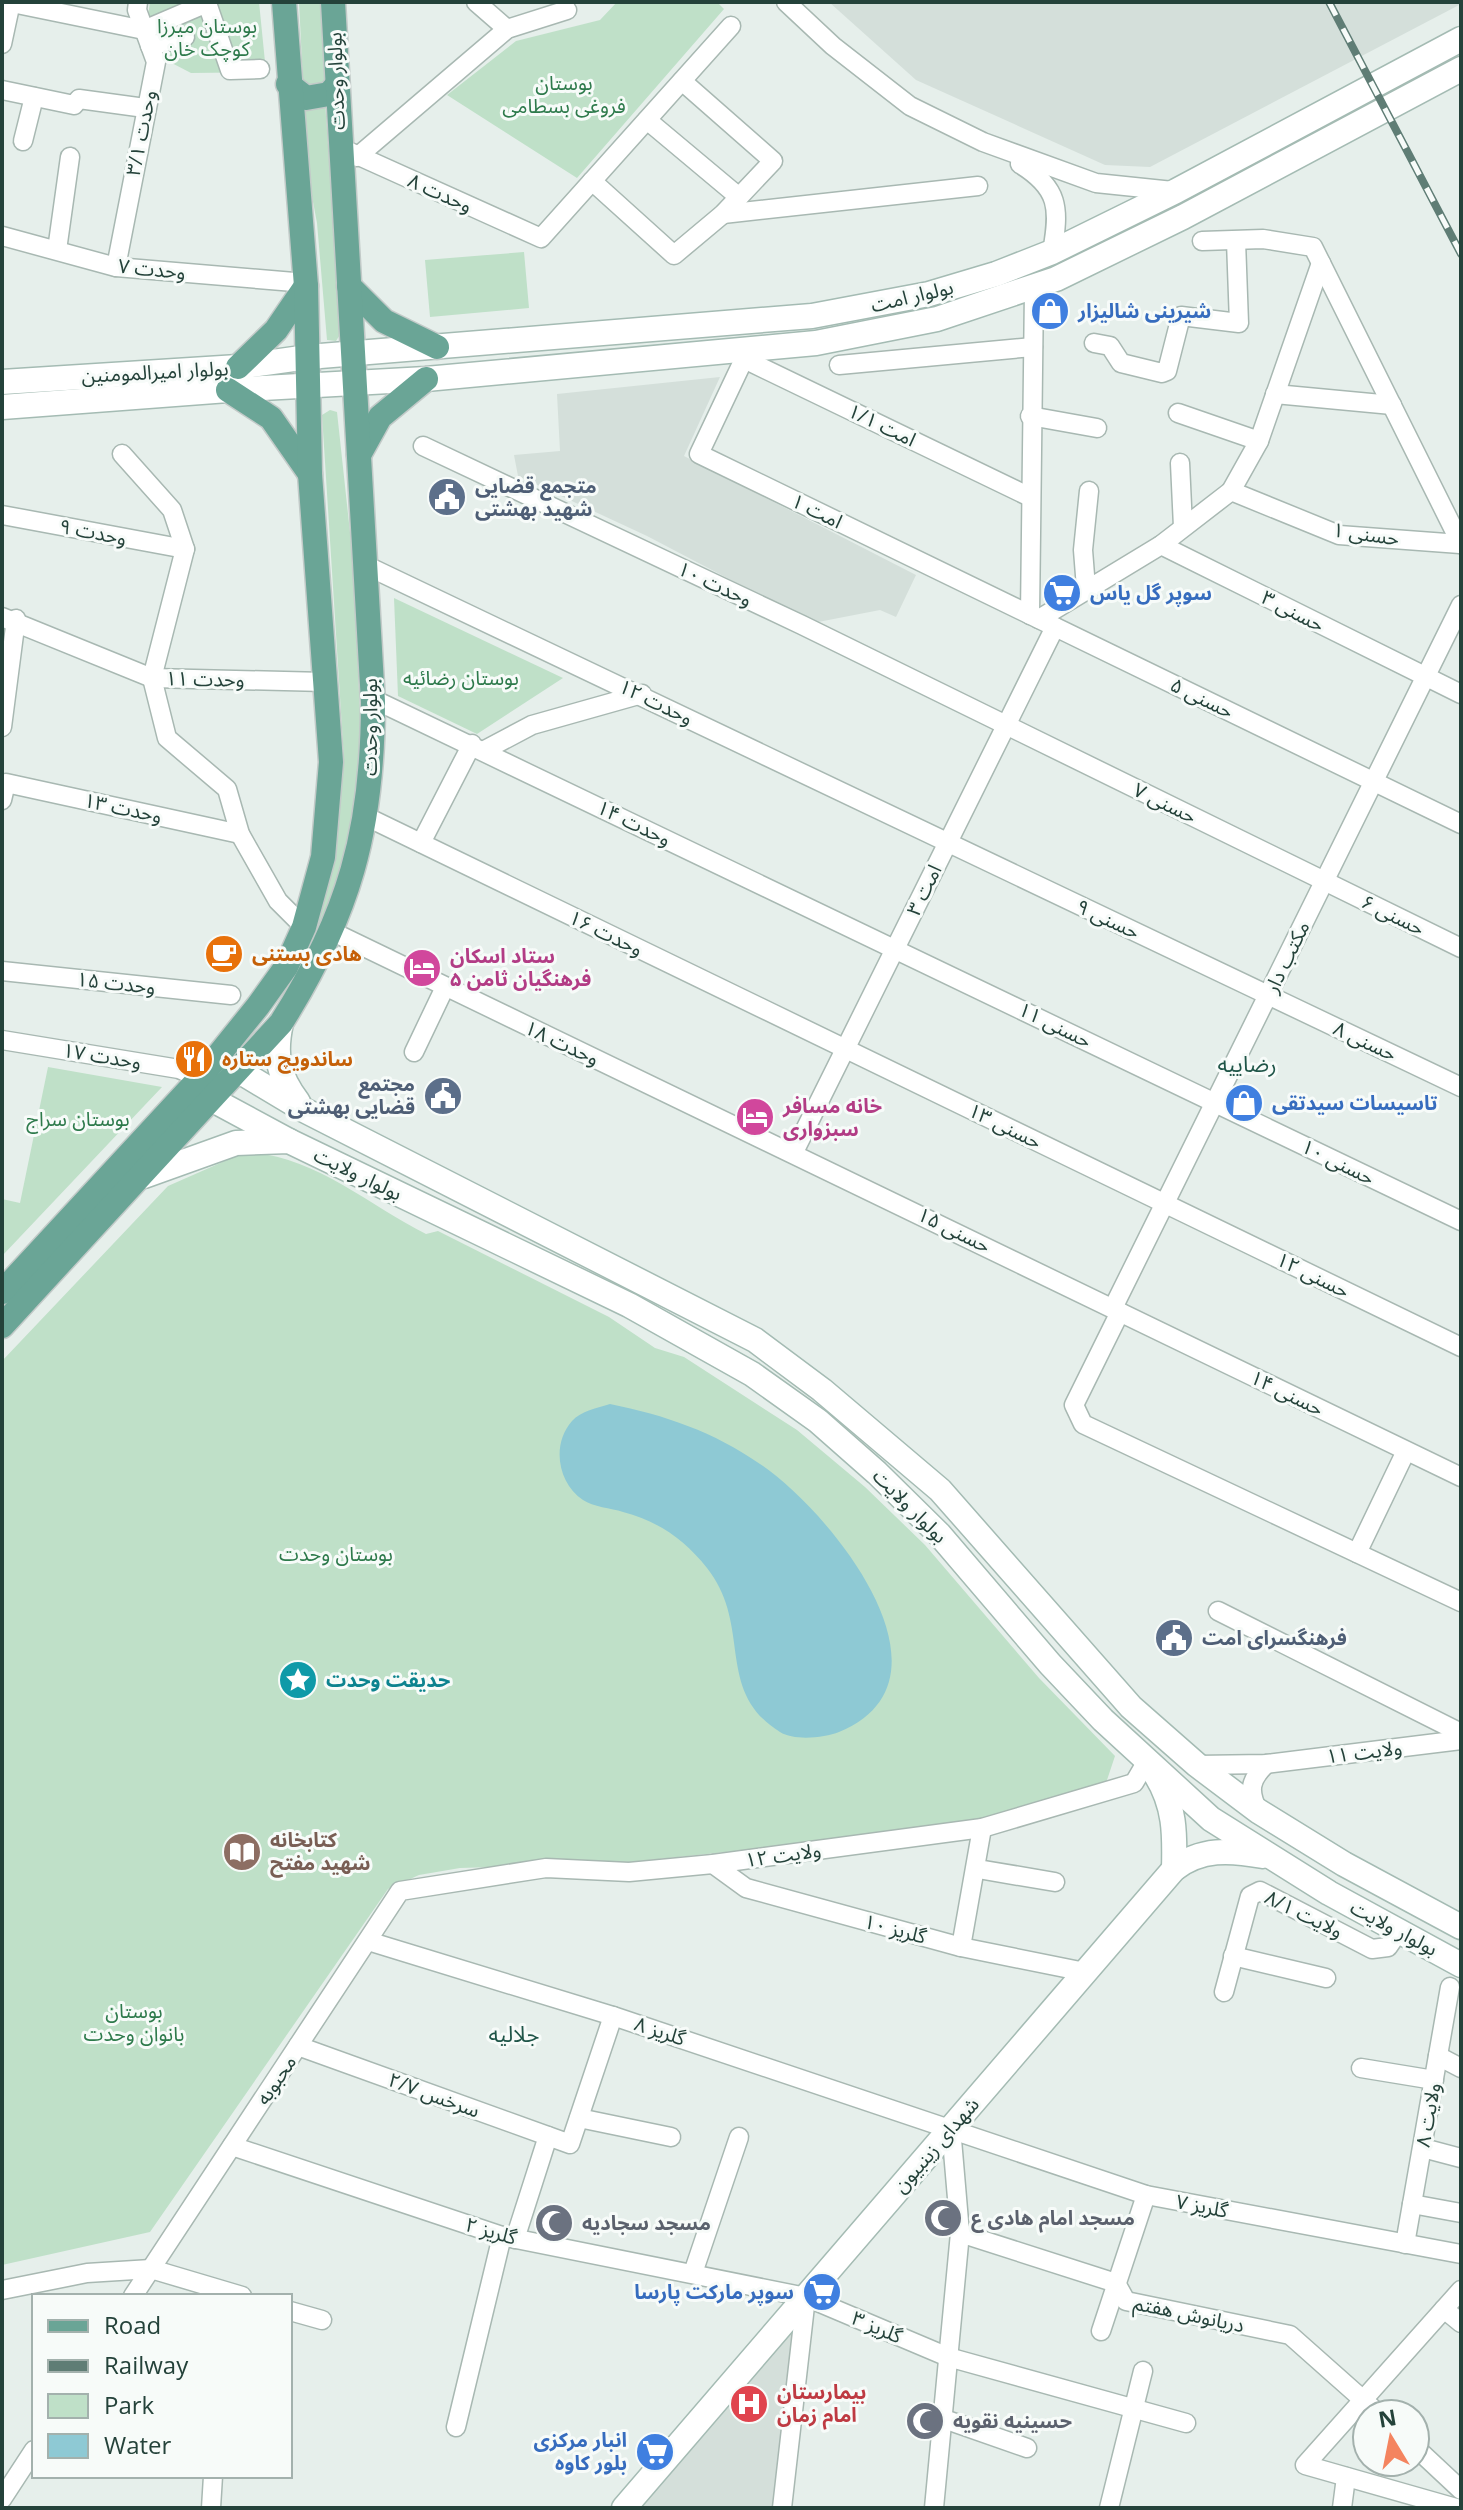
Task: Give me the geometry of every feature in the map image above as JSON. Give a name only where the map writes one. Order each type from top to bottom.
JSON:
[{"type":"main road","name":"بولوار وحدت","points":[[2,1292],[200,1078],[286,967],[304,927],[323,857],[331,762],[310,474],[306,284],[284,2]]},
{"type":"main road","name":"بولوار وحدت","points":[[2,1326],[144,1176],[281,1023],[308,980],[357,866],[367,817],[373,762],[373,699],[349,286],[348,152],[337,85],[333,2]]},
{"type":"main road","name":"بولوار امت","points":[[308,357],[812,316],[929,294],[1052,252],[1176,191],[1461,39]]},
{"type":"main road","name":"بولوار امت","points":[[354,384],[743,354],[891,329],[1034,289],[1183,217],[1461,69]]},
{"type":"main road","points":[[288,84],[306,98],[329,94],[337,85]]},
{"type":"main road","points":[[238,367],[276,330],[306,284]]},
{"type":"main road","points":[[349,286],[384,321],[437,347]]},
{"type":"main road","name":"بولوار امیرالمومنین","points":[[2,382],[238,367],[308,357]]},
{"type":"main road","points":[[358,457],[380,417],[426,379]]},
{"type":"main road","name":"بولوار امیرالمومنین","points":[[2,407],[354,384]]},
{"type":"main road","points":[[228,390],[271,418],[310,474]]},
{"type":"main road","name":"بولوار ولایت","points":[[281,1023],[275,1048],[278,1066],[284,1083],[304,1110]]},
{"type":"main road","points":[[213,1100],[200,1078],[239,1071]]},
{"type":"main road","name":"بولوار ولایت","points":[[239,1071],[304,1110],[755,1340],[822,1390],[940,1490],[1100,1674],[1131,1707],[1197,1765],[1258,1811],[1344,1864],[1461,1927]]},
{"type":"main road","name":"بولوار ولایت","points":[[213,1100],[289,1141],[629,1305],[737,1365],[807,1413],[877,1473],[939,1534],[1050,1664],[1147,1761],[1211,1819],[1399,1931],[1456,1976]]},
{"type":"main road","points":[[289,1141],[286,1119],[304,1110]]},
{"type":"main road","name":"بولوار ولایت","points":[[144,1176],[236,1143],[289,1141]]},
{"type":"main road","points":[[1147,1761],[1167,1794],[1175,1820],[1174,1869]]},
{"type":"main road","points":[[1174,1869],[1192,1855],[1214,1852],[1274,1858]]},
{"type":"main road","name":"شهدای زینبیون","points":[[624,2508],[1174,1869]]},
{"type":"street","points":[[3,33],[12,2],[147,38],[185,37]]},
{"type":"street","name":"وحدت ۳/۱","points":[[116,267],[156,62],[138,2]]},
{"type":"street","points":[[476,2],[507,29]]},
{"type":"street","points":[[786,2],[833,46],[910,106],[983,142],[1045,179],[1054,199],[1058,223],[1052,252]]},
{"type":"street","points":[[147,38],[207,3],[230,70],[260,69]]},
{"type":"street","points":[[348,152],[507,29],[567,10]]},
{"type":"street","points":[[682,81],[773,161],[723,214],[674,255],[592,181],[731,26]]},
{"type":"street","points":[[2,90],[74,105],[79,99],[145,108]]},
{"type":"street","points":[[23,141],[34,97]]},
{"type":"street","points":[[647,120],[739,197]]},
{"type":"street","points":[[983,142],[1096,183],[1176,191]]},
{"type":"street","name":"وحدت ۸","points":[[348,152],[541,238],[592,181]]},
{"type":"street","points":[[57,250],[70,157]]},
{"type":"street","points":[[723,214],[978,186]]},
{"type":"street","name":"وحدت ۷","points":[[2,236],[116,267],[306,284]]},
{"type":"street","points":[[1202,241],[1307,243],[1313,247],[1461,544]]},
{"type":"street","points":[[1094,343],[1110,346],[1121,363],[1162,373],[1167,371],[1181,316],[1239,323],[1236,241]]},
{"type":"street","points":[[1041,620],[1086,588],[1161,545],[1231,491],[1259,441],[1321,263]]},
{"type":"street","name":"امت ۳","points":[[794,1152],[1006,725],[1041,620],[1030,497],[1034,289]]},
{"type":"street","points":[[839,365],[1033,347]]},
{"type":"street","name":"امت ۱/۱","points":[[743,354],[1030,497]]},
{"type":"street","name":"امت ۱","points":[[743,354],[699,454],[1041,620]]},
{"type":"street","points":[[1275,394],[1392,405]]},
{"type":"street","points":[[1178,413],[1259,441]]},
{"type":"street","points":[[1030,416],[1097,428]]},
{"type":"street","name":"وحدت ۱۰","points":[[423,446],[1006,725]]},
{"type":"street","points":[[122,454],[172,510],[185,549],[152,678],[167,738],[227,789],[240,834],[278,901],[304,927]]},
{"type":"street","points":[[1180,463],[1183,527]]},
{"type":"street","points":[[1086,588],[1083,550],[1089,491]]},
{"type":"street","name":"حسنی ۱","points":[[1231,491],[1339,535],[1461,544]]},
{"type":"street","name":"وحدت ۹","points":[[2,515],[185,549]]},
{"type":"street","name":"حسنی ۳","points":[[1161,545],[1461,694]]},
{"type":"street","name":"وحدت ۱۲","points":[[363,564],[642,694],[948,843]]},
{"type":"street","name":"مکتب دار","points":[[1357,1553],[1083,1424],[1074,1405],[1165,1204],[1461,605]]},
{"type":"street","points":[[2,727],[9,618]]},
{"type":"street","name":"وحدت ۱۱","points":[[9,618],[83,652],[152,678],[325,682]]},
{"type":"street","name":"حسنی ۵","points":[[1041,620],[1461,824]]},
{"type":"street","points":[[421,843],[477,748],[532,725],[642,694]]},
{"type":"street","name":"وحدت ۱۴","points":[[373,699],[895,948]]},
{"type":"street","name":"حسنی ۷","points":[[1006,725],[1324,882]]},
{"type":"street","name":"وحدت ۱۳","points":[[4,792],[240,834]]},
{"type":"street","name":"وحدت ۱۶","points":[[367,817],[845,1049]]},
{"type":"street","name":"حسنی ۹","points":[[948,843],[1268,996]]},
{"type":"street","name":"حسنی ۶","points":[[1324,882],[1461,948]]},
{"type":"street","name":"وحدت ۱۸","points":[[331,931],[794,1152]]},
{"type":"street","name":"حسنی ۱۱","points":[[895,948],[1215,1103]]},
{"type":"street","name":"وحدت ۱۵","points":[[2,971],[231,995]]},
{"type":"street","points":[[414,1052],[445,987]]},
{"type":"street","name":"حسنی ۸","points":[[1268,996],[1461,1087]]},
{"type":"street","name":"وحدت ۱۷","points":[[2,1040],[179,1069],[200,1078]]},
{"type":"street","name":"حسنی ۱۳","points":[[845,1049],[1165,1204]]},
{"type":"street","name":"حسنی ۱۰","points":[[1215,1103],[1461,1221]]},
{"type":"street","name":"حسنی ۱۵","points":[[794,1152],[1116,1310]]},
{"type":"street","name":"حسنی ۱۲","points":[[1165,1204],[1461,1347]]},
{"type":"street","name":"حسنی ۱۴","points":[[1116,1310],[1461,1477]]},
{"type":"street","points":[[1406,1451],[1357,1553],[1461,1602]]},
{"type":"street","points":[[1218,1611],[1461,1733]]},
{"type":"street","name":"ولایت ۱۱","points":[[1197,1765],[1266,1764],[1461,1740]]},
{"type":"street","name":"ولایت ۱۲","points":[[400,1891],[546,1868],[629,1872],[713,1864],[982,1828],[1134,1783],[1147,1761]]},
{"type":"street","points":[[1258,1811],[1251,1795],[1251,1782],[1266,1764]]},
{"type":"street","points":[[961,1947],[978,1869],[982,1828]]},
{"type":"street","name":"گلریز ۱۰","points":[[713,1864],[746,1888],[961,1947],[1085,1972]]},
{"type":"street","points":[[978,1869],[1055,1882]]},
{"type":"street","name":"محبوبه","points":[[134,2294],[400,1891]]},
{"type":"street","name":"ولایت ۸/۱","points":[[1224,1992],[1250,1896],[1260,1891],[1372,1949],[1388,1947],[1399,1931]]},
{"type":"street","name":"گلریز ۸","points":[[368,1941],[613,2016],[951,2128]]},
{"type":"street","points":[[1233,1956],[1326,1978]]},
{"type":"street","name":"ولایت ۸","points":[[1405,2244],[1438,2056],[1456,1976]]},
{"type":"street","points":[[613,2016],[579,2118],[671,2137]]},
{"type":"street","name":"سرخس ۲/۷","points":[[298,2046],[570,2144],[579,2118]]},
{"type":"street","points":[[1438,2056],[1461,2068]]},
{"type":"street","points":[[1361,2068],[1434,2080]]},
{"type":"street","points":[[934,2508],[960,2233],[951,2128]]},
{"type":"street","name":"گلریز ۷","points":[[951,2128],[1146,2195],[1461,2254]]},
{"type":"street","points":[[456,2427],[508,2237],[548,2136]]},
{"type":"street","points":[[693,2273],[739,2137]]},
{"type":"street","name":"گلریز ۲","points":[[232,2146],[508,2237],[806,2297]]},
{"type":"street","points":[[1423,2148],[1461,2158]]},
{"type":"street","points":[[1101,2331],[1146,2195]]},
{"type":"street","points":[[1412,2204],[1461,2213]]},
{"type":"street","name":"دریانوش هفتم","points":[[960,2233],[1116,2283],[1126,2301],[1290,2335],[1361,2398]]},
{"type":"street","points":[[2,2290],[87,2273],[151,2269],[235,2294]]},
{"type":"street","points":[[1365,2398],[1461,2290]]},
{"type":"street","points":[[782,2508],[806,2297]]},
{"type":"street","name":"گلریز ۳","points":[[806,2297],[948,2357],[1186,2423]]},
{"type":"street","points":[[1444,2309],[1461,2323]]},
{"type":"street","points":[[292,2312],[322,2320]]},
{"type":"street","points":[[1109,2508],[1143,2371]]},
{"type":"street","points":[[1351,2413],[1305,2465],[1456,2508]]},
{"type":"street","points":[[944,2419],[1027,2448]]},
{"type":"street","points":[[2,2499],[32,2453]]},
{"type":"street","points":[[1431,2462],[1461,2490]]},
{"type":"street","points":[[1342,2508],[1346,2477]]},
{"type":"street","points":[[211,2508],[213,2478]]},
{"type":"shaded area","points":[[829,2],[1461,4],[1150,167],[1105,165],[916,80]]},
{"type":"shaded area","points":[[720,377],[684,456],[916,575],[896,617],[880,610],[813,623],[647,536],[518,476],[514,455],[560,451],[557,394]]},
{"type":"shaded area","name":"بیمارستان امام زمان","points":[[799,2299],[778,2508],[621,2508]]},
{"type":"green space","name":"بوستان میرزا کوچک خان","points":[[150,2],[259,2],[266,72],[191,73],[164,59],[148,16]]},
{"type":"green space","points":[[299,2],[322,2],[326,82],[313,90],[303,82]]},
{"type":"green space","name":"بوستان فروغی بسطامی","points":[[617,2],[717,2],[724,9],[577,178],[447,95],[516,41],[600,20]]},
{"type":"green space","points":[[325,102],[341,333],[336,341],[327,340],[317,223],[305,159],[302,104]]},
{"type":"green space","points":[[524,252],[529,308],[430,317],[425,260]]},
{"type":"green space","points":[[330,410],[337,412],[353,560],[362,759],[346,863],[313,942],[309,938],[335,860],[344,759],[322,415]]},
{"type":"green space","name":"بوستان رضائیه","points":[[394,598],[563,678],[477,734],[398,696]]},
{"type":"green space","name":"بوستان سراج","points":[[48,1067],[162,1087],[2,1256],[2,1199],[20,1203]]},
{"type":"green space","name":"بوستان وحدت","points":[[243,1153],[292,1161],[338,1182],[426,1234],[438,1231],[609,1317],[655,1348],[684,1357],[797,1430],[865,1487],[925,1545],[1039,1678],[1115,1756],[1105,1786],[944,1829],[620,1863],[460,1868],[419,1875],[388,1889],[150,2232],[2,2265],[2,1361],[168,1186]]},
{"type":"water","points":[[610,1404],[670,1419],[725,1443],[788,1486],[819,1517],[849,1555],[873,1595],[889,1636],[891,1674],[875,1707],[839,1732],[809,1738],[786,1735],[760,1716],[747,1697],[740,1677],[729,1612],[721,1590],[707,1568],[680,1540],[659,1526],[583,1500],[574,1493],[563,1474],[560,1452],[565,1431],[580,1415]]},
{"type":"railway","points":[[1329,2],[1461,254]]},
{"type":"place","name":"شیرینی شالیزار","points":[[1050,311]]},
{"type":"place","name":"متجمع قضایی شهید بهشتی","points":[[447,497]]},
{"type":"place","name":"سوپر گل یاس","points":[[1062,593]]},
{"type":"place","name":"هادی بستنی","points":[[224,954]]},
{"type":"place","name":"ستاد اسکان فرهنگیان ثامن ۵","points":[[422,968]]},
{"type":"place","name":"ساندویچ ستاره","points":[[194,1059]]},
{"type":"place","name":"مجتمع قضایی بهشتی","points":[[443,1096]]},
{"type":"place","name":"تاسیسات سیدتقی","points":[[1244,1103]]},
{"type":"place","name":"خانه مسافر سبزواری","points":[[755,1117]]},
{"type":"place","name":"فرهنگسرای امت","points":[[1174,1638]]},
{"type":"place","name":"حدیقت وحدت","points":[[298,1680]]},
{"type":"place","name":"کتابخانه شهید مفتح","points":[[242,1852]]},
{"type":"place","name":"مسجد امام هادی ع","points":[[943,2218]]},
{"type":"place","name":"مسجد سجادیه","points":[[554,2223]]},
{"type":"place","name":"سوپر مارکت پارسا","points":[[822,2292]]},
{"type":"place","name":"بیمارستان امام زمان","points":[[749,2404]]},
{"type":"place","name":"حسینیه نقویه","points":[[925,2421]]},
{"type":"place","name":"انبار مرکزی بلور کاوه","points":[[655,2452]]},
{"type":"district","name":"رضاییه","points":[[1247,1064]]},
{"type":"district","name":"جلالیه","points":[[514,2034]]},
{"type":"park label","name":"بوستان بانوان وحدت","points":[[134,2022]]}]
